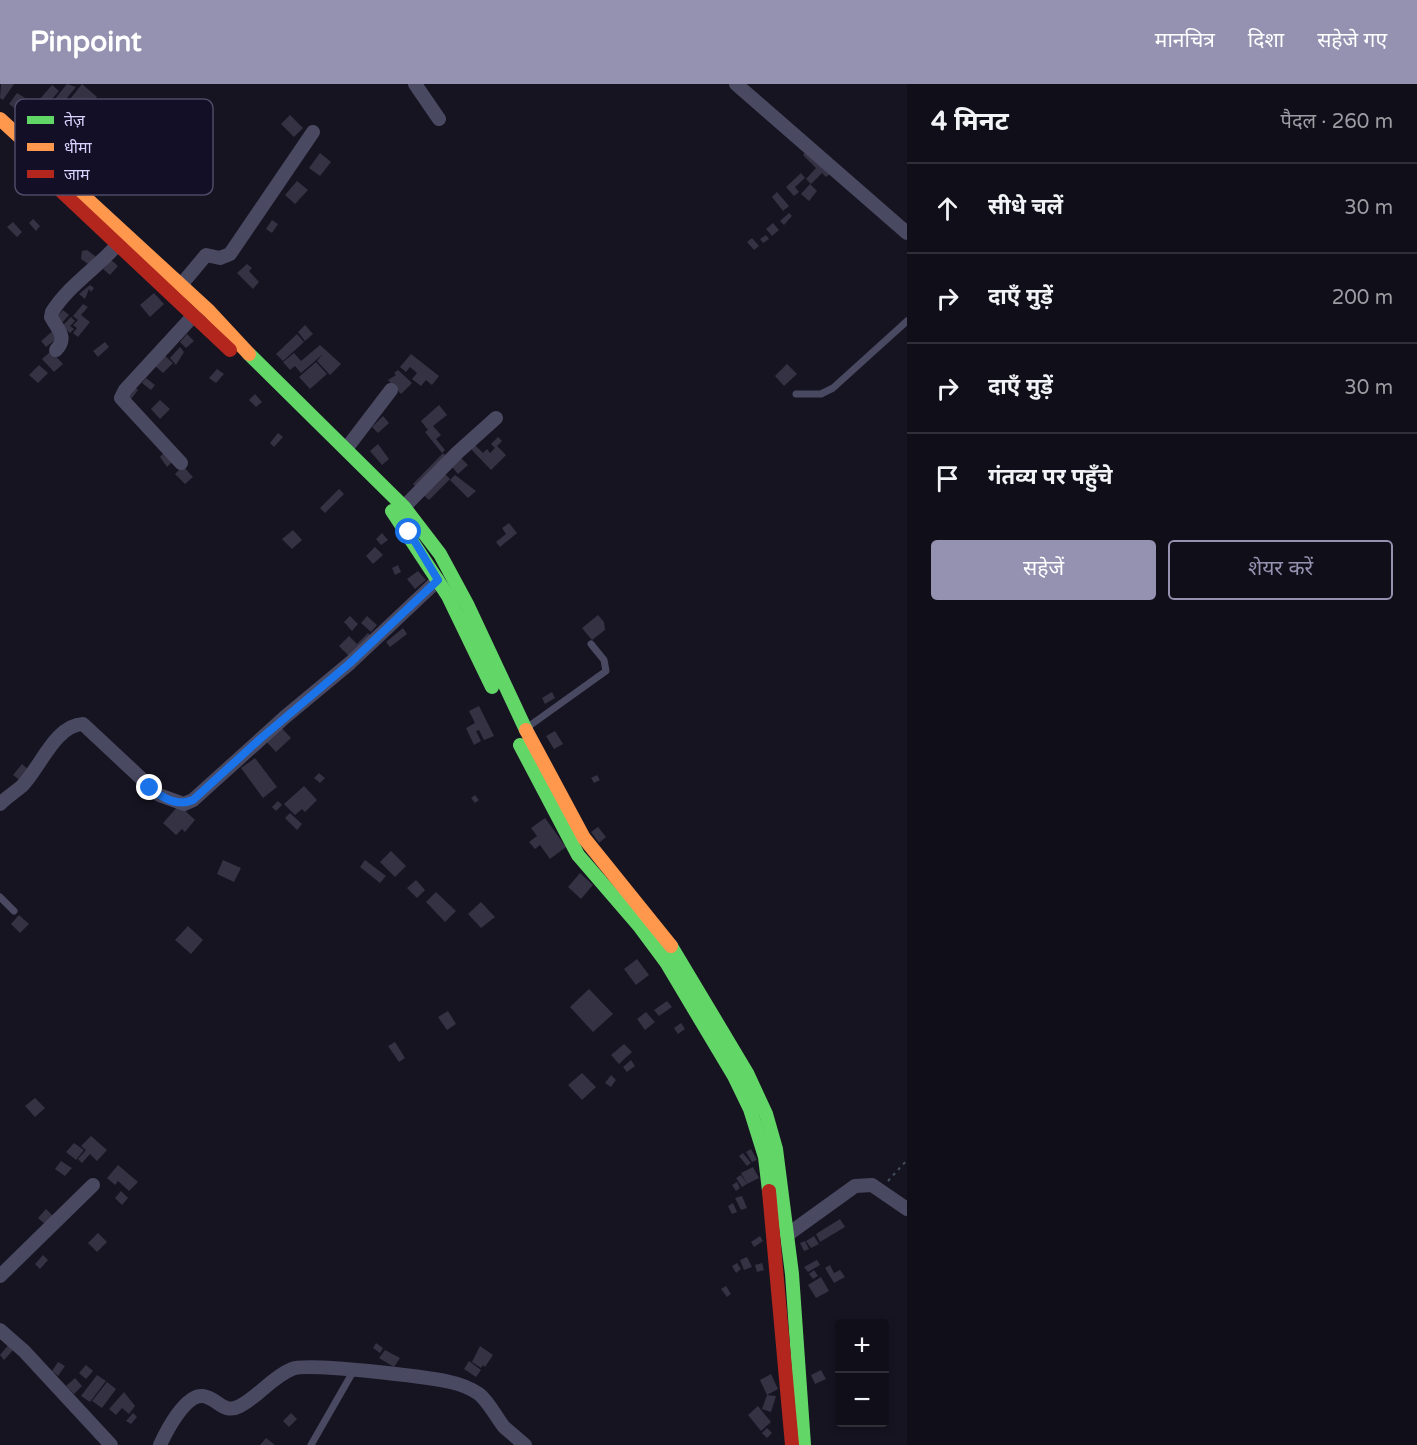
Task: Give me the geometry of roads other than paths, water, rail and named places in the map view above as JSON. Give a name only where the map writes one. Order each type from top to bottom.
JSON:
[{"type":"street","points":[[415,84],[439,119]]},
{"type":"street","points":[[736,84],[907,232]]},
{"type":"street","points":[[0,119],[15,133]]},
{"type":"street","points":[[181,285],[206,255],[220,258],[230,254],[313,132]]},
{"type":"street","points":[[0,136],[15,150]]},
{"type":"street","points":[[63,195],[194,315],[392,511],[452,603],[510,726],[578,855],[640,927],[666,962],[734,1076],[750,1109],[765,1157],[777,1261],[784,1380],[792,1445]]},
{"type":"street","points":[[83,195],[181,285],[404,507],[426,533],[458,587],[525,729],[584,838],[653,920],[701,993],[747,1073],[771,1129],[787,1235],[804,1445]]},
{"type":"street","points":[[56,350],[61,345],[62,335],[51,317],[52,312],[76,284],[98,267],[117,245]]},
{"type":"street","points":[[181,463],[121,398],[125,390],[194,315]]},
{"type":"street","points":[[346,449],[391,390]]},
{"type":"street","points":[[404,507],[465,445],[496,418]]},
{"type":"street","points":[[0,804],[22,785],[65,731],[75,724],[84,724],[92,730],[159,795],[184,804],[193,800],[277,724],[350,663],[438,580]]},
{"type":"street","points":[[787,1235],[855,1186],[864,1184],[880,1190],[907,1209]]},
{"type":"street","points":[[0,1276],[93,1185]]},
{"type":"street","points":[[0,1330],[24,1351],[111,1445]]},
{"type":"street","points":[[160,1445],[175,1417],[199,1396],[206,1397],[225,1409],[231,1409],[240,1406],[293,1368],[305,1365],[412,1376],[465,1386],[482,1396],[505,1428],[525,1445]]},
{"type":"lane","points":[[796,394],[821,394],[833,388],[907,321]]},
{"type":"lane","points":[[525,729],[606,671],[604,660],[591,644]]},
{"type":"lane","points":[[0,897],[14,911]]},
{"type":"lane","points":[[311,1445],[354,1371]]}]
